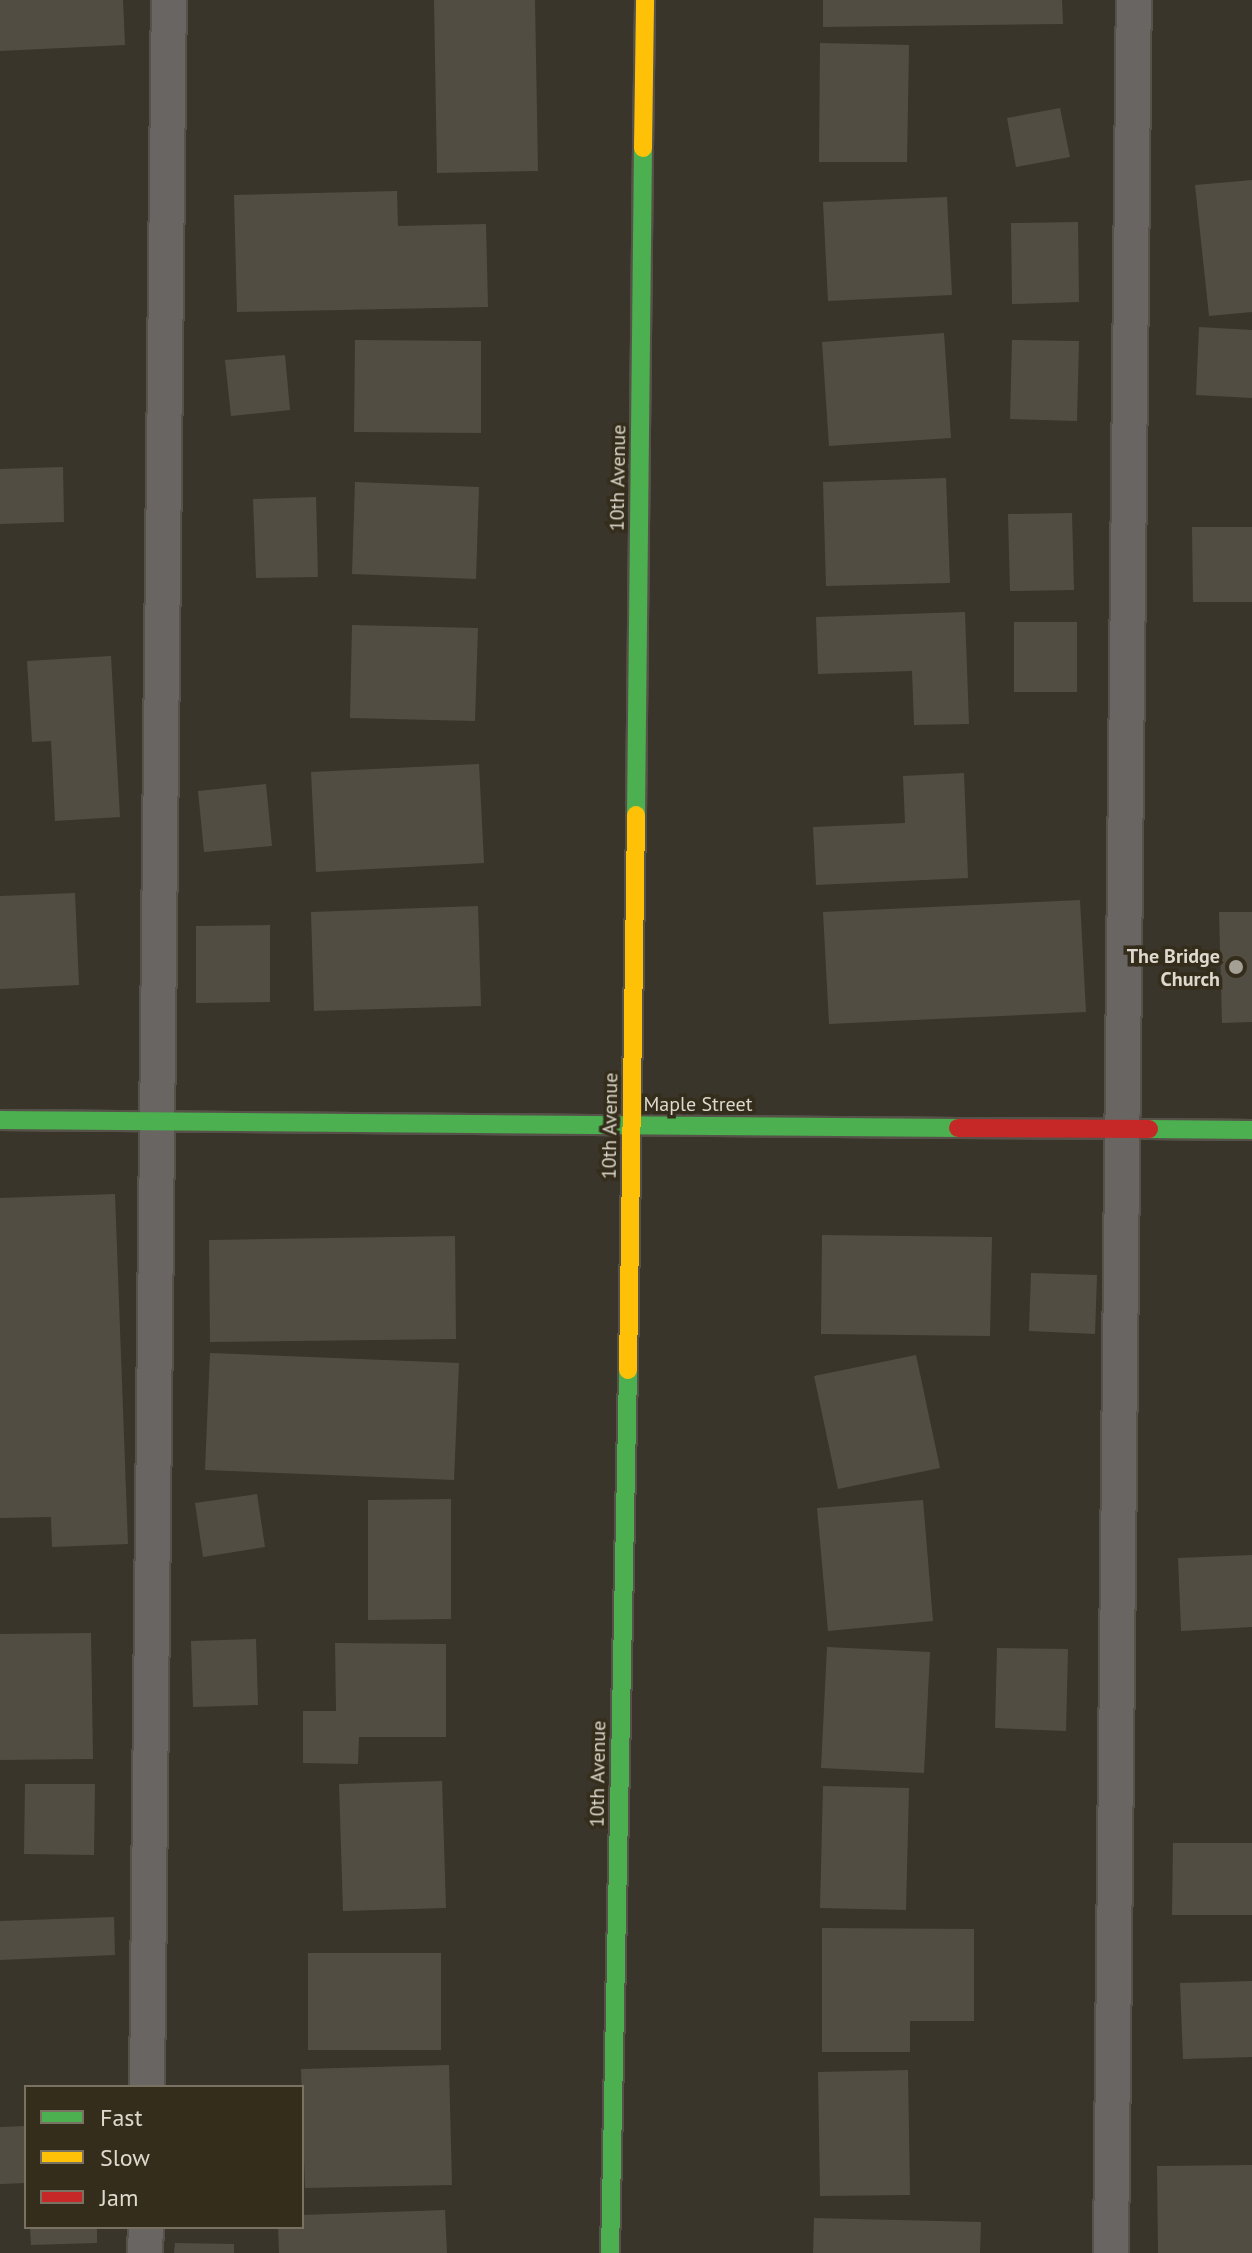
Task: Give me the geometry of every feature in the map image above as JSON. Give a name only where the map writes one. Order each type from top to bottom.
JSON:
[{"type":"street","name":"10th Avenue","points":[[610,2253],[633,1126],[645,0]]},
{"type":"street","name":"Maple Street","points":[[0,1120],[1252,1130]]},
{"type":"lane","points":[[147,2085],[169,0]]},
{"type":"lane","points":[[1111,2253],[1134,0]]},
{"type":"lane","points":[[145,2253],[146,2229]]},
{"type":"building","points":[[0,0],[123,0],[125,45],[0,51]]},
{"type":"building","points":[[434,0],[535,0],[538,171],[437,173]]},
{"type":"building","points":[[823,0],[1062,0],[1063,24],[823,27]]},
{"type":"building","points":[[820,43],[909,45],[907,162],[819,162]]},
{"type":"building","points":[[1060,108],[1070,157],[1016,167],[1007,118]]},
{"type":"building","points":[[1252,180],[1252,312],[1209,316],[1195,185]]},
{"type":"building","points":[[397,191],[398,226],[486,224],[488,307],[237,312],[234,195]]},
{"type":"building","points":[[947,197],[952,295],[828,301],[823,202]]},
{"type":"building","points":[[1078,222],[1079,302],[1012,304],[1011,223]]},
{"type":"building","points":[[1199,327],[1252,330],[1252,398],[1196,395]]},
{"type":"building","points":[[944,333],[951,438],[829,446],[822,342]]},
{"type":"building","points":[[355,340],[481,341],[481,433],[354,432]]},
{"type":"building","points":[[1012,340],[1079,341],[1077,421],[1010,419]]},
{"type":"building","points":[[285,355],[290,410],[231,416],[225,360]]},
{"type":"building","points":[[63,467],[64,522],[0,524],[0,469]]},
{"type":"building","points":[[946,478],[950,583],[826,586],[823,482]]},
{"type":"building","points":[[355,482],[479,487],[476,579],[352,574]]},
{"type":"building","points":[[316,497],[318,577],[256,578],[253,499]]},
{"type":"building","points":[[1072,513],[1074,590],[1010,591],[1008,514]]},
{"type":"building","points":[[1192,527],[1252,527],[1252,602],[1193,602]]},
{"type":"building","points":[[965,612],[969,724],[914,725],[912,671],[818,674],[816,617]]},
{"type":"building","points":[[1014,622],[1077,622],[1077,692],[1014,692]]},
{"type":"building","points":[[352,625],[478,628],[475,721],[350,718]]},
{"type":"building","points":[[111,656],[120,817],[55,821],[51,741],[32,742],[27,661]]},
{"type":"building","points":[[479,764],[484,863],[316,872],[311,772]]},
{"type":"building","points":[[964,773],[968,878],[816,885],[813,827],[905,823],[903,776]]},
{"type":"building","points":[[266,784],[272,846],[204,852],[198,791]]},
{"type":"building","points":[[75,893],[79,985],[0,989],[0,896]]},
{"type":"building","points":[[1080,900],[1086,1012],[829,1024],[823,912]]},
{"type":"building","points":[[478,906],[481,1006],[314,1011],[311,912]]},
{"type":"building","name":"The Bridge Church","points":[[1219,912],[1252,912],[1252,1022],[1222,1023]]},
{"type":"building","points":[[270,925],[270,1002],[196,1003],[196,926]]},
{"type":"building","points":[[115,1194],[128,1544],[52,1547],[51,1517],[0,1518],[0,1198]]},
{"type":"building","points":[[822,1235],[992,1237],[990,1336],[821,1334]]},
{"type":"building","points":[[455,1236],[456,1339],[210,1342],[209,1240]]},
{"type":"building","points":[[1031,1273],[1097,1275],[1095,1334],[1029,1331]]},
{"type":"building","points":[[210,1353],[459,1363],[454,1480],[205,1470]]},
{"type":"building","points":[[916,1355],[940,1468],[838,1489],[814,1376]]},
{"type":"building","points":[[257,1494],[265,1547],[203,1557],[195,1503]]},
{"type":"building","points":[[451,1499],[451,1619],[368,1620],[368,1500]]},
{"type":"building","points":[[923,1500],[933,1621],[828,1631],[817,1508]]},
{"type":"building","points":[[1252,1555],[1252,1627],[1181,1631],[1178,1558]]},
{"type":"building","points":[[91,1633],[93,1759],[0,1760],[0,1634]]},
{"type":"building","points":[[256,1639],[258,1705],[193,1707],[191,1641]]},
{"type":"building","points":[[335,1643],[446,1644],[446,1737],[359,1737],[358,1764],[303,1763],[303,1711],[336,1711]]},
{"type":"building","points":[[827,1647],[930,1652],[924,1773],[821,1768]]},
{"type":"building","points":[[997,1648],[1068,1649],[1066,1731],[995,1728]]},
{"type":"building","points":[[442,1781],[446,1908],[343,1911],[339,1784]]},
{"type":"building","points":[[25,1784],[95,1784],[94,1855],[24,1854]]},
{"type":"building","points":[[823,1786],[909,1788],[906,1910],[820,1908]]},
{"type":"building","points":[[1173,1843],[1252,1843],[1252,1915],[1172,1915]]},
{"type":"building","points":[[114,1917],[115,1955],[0,1960],[0,1921]]},
{"type":"building","points":[[822,1928],[974,1929],[974,2021],[910,2021],[910,2052],[822,2052]]},
{"type":"building","points":[[308,1953],[441,1953],[441,2050],[308,2050]]},
{"type":"building","points":[[1252,1981],[1252,2057],[1183,2059],[1180,1983]]},
{"type":"building","points":[[449,2065],[452,2185],[305,2188],[304,2085],[302,2085],[301,2069]]},
{"type":"building","points":[[908,2070],[910,2195],[820,2196],[818,2072]]},
{"type":"building","points":[[24,2126],[24,2183],[0,2184],[0,2127]]},
{"type":"building","points":[[1252,2165],[1252,2253],[1158,2253],[1157,2166]]},
{"type":"building","points":[[445,2210],[447,2253],[279,2253],[278,2229],[304,2229],[304,2215]]},
{"type":"building","points":[[814,2218],[981,2222],[980,2253],[813,2253]]},
{"type":"building","points":[[30,2229],[97,2229],[97,2243],[31,2245]]},
{"type":"building","points":[[175,2243],[234,2244],[234,2253],[174,2253]]},
{"type":"traffic: fast","points":[[636,815],[643,148]]},
{"type":"traffic: fast","points":[[0,1120],[958,1128]]},
{"type":"traffic: fast","points":[[1149,1129],[1252,1130]]},
{"type":"traffic: fast","points":[[610,2253],[628,1370]]},
{"type":"traffic: slow","points":[[643,148],[645,0]]},
{"type":"traffic: slow","points":[[628,1370],[636,815]]},
{"type":"traffic: jam","points":[[958,1128],[1149,1129]]},
{"type":"place","name":"The Bridge Church","points":[[1236,967]]}]
